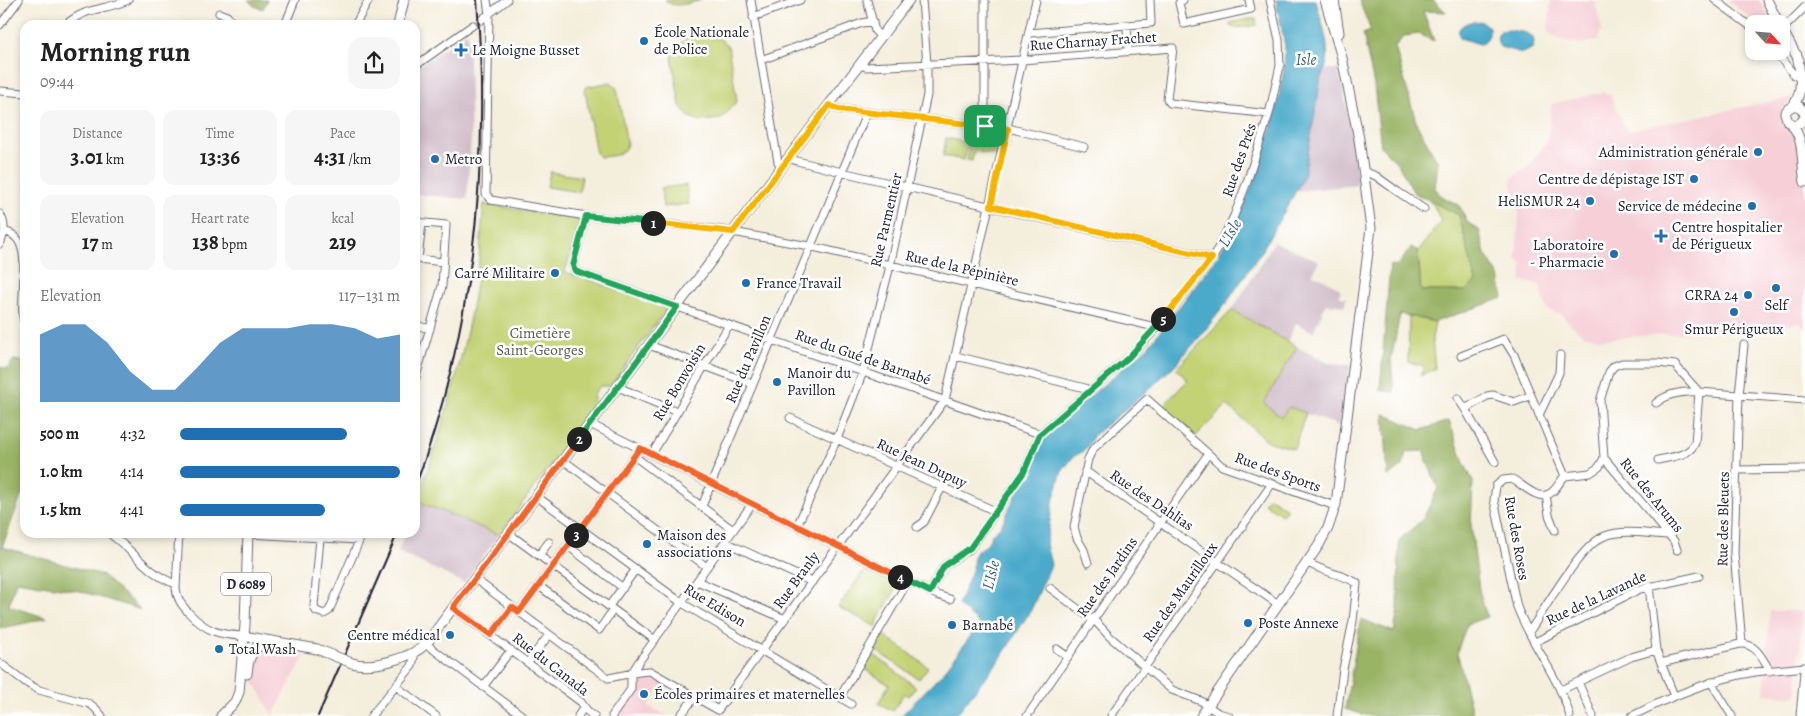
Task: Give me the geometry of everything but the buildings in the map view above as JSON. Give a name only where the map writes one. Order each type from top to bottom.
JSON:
[{"type":"main road","points":[[399,20],[404,0]]},
{"type":"main road","points":[[240,687],[246,676],[251,654],[259,645],[268,642],[317,649],[352,664],[371,665],[413,653],[426,644],[782,166],[909,0]]},
{"type":"main road","points":[[1767,0],[1775,15]]},
{"type":"main road","points":[[1200,716],[1307,562],[1328,528],[1335,506],[1371,236],[1359,139],[1330,1]]},
{"type":"main road","points":[[1790,43],[1797,55],[1804,78],[1800,93],[1794,105],[1788,109],[1786,118],[1800,136],[1805,182]]},
{"type":"main road","points":[[1805,90],[1803,100],[1805,118]]},
{"type":"main road","points":[[1794,105],[1800,106],[1805,118]]},
{"type":"main road","points":[[1791,124],[1797,125],[1805,118]]},
{"type":"main road","name":"D 6089","points":[[221,716],[235,702],[240,687],[248,538]]},
{"type":"main road","points":[[244,636],[282,644]]},
{"type":"main road","points":[[244,636],[248,642],[259,645]]},
{"type":"main road","points":[[1801,716],[1805,672]]},
{"type":"street","points":[[0,25],[20,0]]},
{"type":"street","points":[[72,20],[86,11],[128,0]]},
{"type":"street","points":[[287,20],[295,0]]},
{"type":"street","points":[[358,20],[369,0]]},
{"type":"street","points":[[486,0],[488,14]]},
{"type":"street","points":[[481,20],[507,0]]},
{"type":"street","points":[[750,0],[778,162],[782,166]]},
{"type":"street","points":[[753,17],[800,0]]},
{"type":"street","points":[[867,0],[875,31],[881,37]]},
{"type":"street","name":"Rue Parmentier","points":[[798,526],[837,439],[864,372],[890,266],[923,118],[928,86],[922,0]]},
{"type":"street","points":[[985,0],[985,126]]},
{"type":"street","points":[[946,400],[1036,0]]},
{"type":"street","points":[[1029,33],[1152,23],[1150,0]]},
{"type":"street","points":[[1183,0],[1179,3],[1184,24],[1251,9],[1249,0]]},
{"type":"street","name":"Rue des Prés","points":[[930,592],[944,566],[970,548],[1024,472],[1040,434],[1129,357],[1155,330],[1212,258],[1234,216],[1269,114],[1280,66],[1280,40],[1270,0]]},
{"type":"street","points":[[1715,0],[1745,22]]},
{"type":"street","points":[[1790,19],[1805,6]]},
{"type":"street","points":[[219,13],[227,16],[230,20]]},
{"type":"street","name":"Rue de la Pépinière","points":[[488,14],[486,194],[488,198],[495,201],[586,216],[733,232],[809,246],[1151,326],[1155,330]]},
{"type":"street","points":[[761,60],[862,23],[873,21]]},
{"type":"street","points":[[420,62],[473,25]]},
{"type":"street","points":[[1127,25],[1128,51]]},
{"type":"street","name":"Rue Charnay Frachet","points":[[860,65],[866,67],[1023,60],[1173,48],[1168,99],[1170,102],[1269,114]]},
{"type":"street","points":[[1782,60],[1791,72],[1804,78]]},
{"type":"street","points":[[0,91],[20,93]]},
{"type":"street","points":[[829,105],[838,109],[1008,129],[1084,147]]},
{"type":"street","name":"Rue du Pavillon","points":[[702,506],[809,246],[867,112]]},
{"type":"street","points":[[789,158],[1212,258]]},
{"type":"street","points":[[1362,171],[1376,176],[1424,209]]},
{"type":"street","points":[[0,214],[4,232],[0,244]]},
{"type":"street","name":"Rue du Gué de Barnabé","points":[[586,216],[573,266],[575,271],[1040,434]]},
{"type":"street","points":[[420,222],[446,226],[442,286],[420,363]]},
{"type":"street","points":[[4,232],[16,237],[20,245]]},
{"type":"street","points":[[420,259],[443,262]]},
{"type":"street","name":"Rue Bonvoisin","points":[[652,454],[729,325]]},
{"type":"street","points":[[420,326],[430,329]]},
{"type":"street","points":[[1461,356],[1504,339],[1514,355],[1565,476]]},
{"type":"street","points":[[649,345],[753,384]]},
{"type":"street","name":"Rue des Bleuets","points":[[1742,643],[1734,553],[1739,395],[1744,345]]},
{"type":"street","points":[[1539,415],[1559,373],[1560,355]]},
{"type":"street","points":[[956,356],[1085,388],[1088,392]]},
{"type":"street","points":[[1555,530],[1549,515],[1546,496],[1554,491],[1565,476],[1590,473],[1599,467],[1604,458],[1600,402],[1609,372],[1614,366],[1622,363],[1675,365],[1699,392],[1695,443],[1692,449],[1658,460]]},
{"type":"street","points":[[618,387],[677,412]]},
{"type":"street","points":[[1656,403],[1664,397],[1699,392],[1805,400]]},
{"type":"street","points":[[1465,409],[1487,396],[1499,396],[1514,402],[1530,396]]},
{"type":"street","points":[[1458,398],[1495,462]]},
{"type":"street","name":"Rue des Sports","points":[[1085,471],[1093,449],[1147,399],[1222,466],[1335,506]]},
{"type":"street","name":"Rue Branly","points":[[695,697],[718,710],[946,400]]},
{"type":"street","name":"Rue Jean Dupuy","points":[[790,418],[995,511]]},
{"type":"street","points":[[590,424],[930,592],[950,600]]},
{"type":"street","points":[[519,612],[640,448]]},
{"type":"street","name":"Rue des Jardins","points":[[1027,716],[1208,454]]},
{"type":"street","points":[[634,456],[733,530]]},
{"type":"street","name":"Rue des Arums","points":[[1604,458],[1674,541],[1677,550]]},
{"type":"street","points":[[563,460],[707,568]]},
{"type":"street","points":[[1737,470],[1805,469]]},
{"type":"street","points":[[1085,471],[1074,527],[1088,564]]},
{"type":"street","name":"Rue des Dahlias","points":[[1085,471],[1278,604]]},
{"type":"street","name":"Rue des Roses","points":[[1546,496],[1534,494],[1512,479],[1507,479],[1500,482],[1495,492],[1494,500],[1514,595],[1521,617],[1561,690],[1570,716]]},
{"type":"street","name":"Rue des Maurilloux","points":[[1111,716],[1271,484]]},
{"type":"street","points":[[917,526],[924,522],[942,487]]},
{"type":"street","name":"Rue Edison","points":[[536,496],[682,602],[851,704]]},
{"type":"street","points":[[612,716],[631,689],[631,674],[752,504]]},
{"type":"street","points":[[508,533],[655,640]]},
{"type":"street","points":[[1529,632],[1582,554],[1594,542],[1606,535],[1619,533],[1667,535]]},
{"type":"street","points":[[114,538],[164,578],[176,584]]},
{"type":"street","points":[[179,538],[176,595],[181,604],[203,626],[215,632],[244,636]]},
{"type":"street","points":[[320,538],[359,540],[327,613],[316,611],[314,606],[320,538]]},
{"type":"street","points":[[539,555],[549,542]]},
{"type":"street","points":[[725,542],[812,582]]},
{"type":"street","points":[[568,546],[622,588]]},
{"type":"street","points":[[1307,562],[1346,576],[1357,584],[1354,621],[1343,669],[1336,716]]},
{"type":"street","points":[[539,586],[598,630],[622,588],[636,569]]},
{"type":"street","name":"Rue de la Lavande","points":[[1535,642],[1640,589],[1699,576]]},
{"type":"street","points":[[475,578],[608,678],[640,671],[650,671],[695,697],[680,716]]},
{"type":"street","points":[[697,581],[785,619]]},
{"type":"street","points":[[840,697],[908,581]]},
{"type":"street","points":[[1649,586],[1656,650],[1674,696]]},
{"type":"street","points":[[1050,588],[1094,620],[1144,668],[1172,690],[1201,700],[1218,713],[1229,716]]},
{"type":"street","points":[[491,635],[512,607]]},
{"type":"street","name":"Rue du Canada","points":[[453,608],[582,702],[584,707],[594,716]]},
{"type":"street","points":[[528,662],[549,635]]},
{"type":"street","points":[[1661,663],[1742,643],[1755,648],[1770,671]]},
{"type":"street","points":[[426,644],[523,716]]},
{"type":"street","points":[[1057,649],[1068,657]]},
{"type":"street","points":[[483,687],[511,650]]},
{"type":"street","points":[[1561,690],[1631,657],[1656,650]]},
{"type":"street","points":[[371,716],[412,666],[413,653]]},
{"type":"street","points":[[0,663],[34,688],[90,704],[102,716]]},
{"type":"street","points":[[1632,716],[1644,713],[1674,696],[1711,682],[1754,672],[1805,667]]},
{"type":"street","points":[[1578,682],[1593,716]]},
{"type":"street","points":[[1711,682],[1732,716]]},
{"type":"street","points":[[396,687],[436,716]]},
{"type":"street","points":[[578,716],[584,707]]},
{"type":"shaded area","points":[[1551,0],[1594,0],[1602,30],[1598,40],[1581,44],[1558,39],[1548,32]]},
{"type":"shaded area","points":[[1727,0],[1759,0],[1767,15],[1746,15]]},
{"type":"shaded area","points":[[468,32],[471,138],[467,199],[420,194],[420,66]]},
{"type":"shaded area","points":[[1327,69],[1338,69],[1351,127],[1358,185],[1296,191],[1304,176],[1321,77]]},
{"type":"shaded area","name":"Centre hospitalier de Périgueux","points":[[1603,92],[1610,95],[1627,131],[1793,97],[1782,110],[1783,123],[1792,129],[1805,153],[1805,331],[1800,323],[1606,339],[1585,336],[1574,328],[1560,313],[1556,314],[1547,309],[1540,285],[1521,281],[1522,264],[1516,259],[1519,213],[1511,181],[1513,177],[1530,165],[1547,141],[1551,104]]},
{"type":"shaded area","points":[[1274,242],[1319,261],[1312,274],[1340,289],[1340,297],[1346,298],[1345,306],[1326,304],[1313,332],[1296,323],[1287,342],[1232,310]]},
{"type":"shaded area","points":[[1297,347],[1328,363],[1350,365],[1342,427],[1289,407],[1281,417],[1264,404]]},
{"type":"shaded area","points":[[420,502],[499,535],[464,583],[398,552],[403,538],[420,538]]},
{"type":"shaded area","points":[[1770,611],[1803,611],[1796,697],[1764,694]]},
{"type":"shaded area","points":[[269,647],[305,655],[273,715],[251,676],[255,655],[262,649]]},
{"type":"shaded area","name":"Écoles primaires et maternelles","points":[[651,674],[664,682],[648,706],[667,716],[617,716],[632,695],[638,675]]},
{"type":"green space","points":[[248,0],[267,0],[263,9],[254,6]]},
{"type":"green space","points":[[665,0],[701,0],[677,5],[668,3]]},
{"type":"green space","points":[[1359,0],[1433,0],[1446,12],[1423,11],[1434,41],[1419,34],[1404,36],[1395,47],[1417,125],[1438,162],[1435,188],[1442,197],[1459,205],[1467,222],[1479,230],[1485,254],[1499,276],[1503,298],[1435,322],[1400,314],[1391,360],[1394,392],[1380,390],[1390,265],[1398,266],[1411,247],[1418,251],[1421,291],[1466,291],[1476,281],[1459,215],[1414,193],[1398,164],[1381,147],[1374,85],[1363,34],[1371,31]]},
{"type":"green space","points":[[1256,19],[1257,25],[1236,28],[1230,26],[1230,23]]},
{"type":"green space","points":[[705,34],[719,38],[728,46],[737,101],[721,119],[701,121],[689,117],[680,106],[672,57],[678,46],[687,37]]},
{"type":"green space","points":[[611,82],[617,89],[627,144],[619,154],[599,157],[596,154],[585,90],[586,87]]},
{"type":"green space","points":[[946,138],[968,143],[964,160],[943,156]]},
{"type":"green space","points":[[970,143],[999,148],[997,155],[974,151],[972,161],[967,160]]},
{"type":"green space","points":[[550,172],[582,177],[579,192],[547,187]]},
{"type":"green space","points":[[686,185],[689,204],[663,207],[661,188]]},
{"type":"green space","points":[[1431,200],[1459,215],[1476,282],[1466,291],[1421,291],[1418,251],[1441,221]]},
{"type":"green space","name":"Cimetière Saint-Georges","points":[[484,204],[580,220],[565,272],[668,307],[610,386],[601,386],[594,394],[595,405],[499,535],[420,502],[420,492],[435,448],[466,338],[477,274]]},
{"type":"green space","points":[[1232,310],[1297,347],[1264,403],[1281,417],[1289,407],[1306,413],[1294,449],[1267,441],[1227,405],[1196,436],[1163,406],[1188,380],[1176,369]]},
{"type":"green space","points":[[1409,316],[1435,322],[1432,339],[1435,369],[1420,376],[1424,366],[1408,362]]},
{"type":"green space","points":[[14,360],[20,361],[20,499],[2,547],[102,575],[141,610],[80,591],[16,581],[9,606],[47,618],[0,629],[0,367],[7,369]]},
{"type":"green space","points":[[1384,414],[1421,430],[1449,421],[1464,463],[1473,481],[1471,526],[1479,590],[1487,617],[1467,624],[1457,652],[1473,716],[1369,716],[1345,709],[1361,619],[1394,632],[1398,609],[1399,540],[1423,519],[1438,488],[1423,451],[1406,452],[1403,466],[1388,476]]},
{"type":"green space","points":[[1269,497],[1287,509],[1282,515],[1264,503]]},
{"type":"green space","points":[[866,568],[893,582],[895,590],[878,620],[877,627],[838,607]]},
{"type":"green space","points":[[884,635],[928,667],[919,679],[875,650]]},
{"type":"green space","points":[[873,654],[916,687],[909,696],[904,693],[893,711],[878,703],[889,685],[865,669]]},
{"type":"water","points":[[1276,0],[1316,0],[1326,39],[1327,59],[1321,77],[1304,176],[1261,252],[1225,305],[1198,339],[1176,364],[1147,391],[1094,435],[1084,451],[1074,456],[1062,471],[1054,497],[1046,544],[1051,565],[1031,610],[1000,659],[955,716],[901,716],[942,674],[980,624],[958,605],[972,571],[974,557],[978,550],[986,546],[993,533],[1001,526],[1046,434],[1148,347],[1216,259],[1239,218],[1259,167],[1276,112],[1284,69],[1285,46]]},
{"type":"water","points":[[1473,21],[1482,22],[1489,27],[1489,35],[1485,42],[1480,44],[1460,38],[1460,29]]},
{"type":"water","points":[[1508,30],[1531,36],[1534,43],[1532,49],[1522,53],[1500,47],[1497,39],[1499,33],[1500,31]]},
{"type":"railway","points":[[420,472],[435,428],[451,369],[464,308],[473,247],[481,124],[477,0]]},
{"type":"railway","points":[[318,716],[395,538]]},
{"type":"place","name":"École Nationale de Police","points":[[644,41]]},
{"type":"place","name":"Le Moigne Busset","points":[[461,50]]},
{"type":"place","name":"Administration générale","points":[[1758,152]]},
{"type":"place","name":"Metro","points":[[435,159]]},
{"type":"place","name":"Centre de dépistage IST","points":[[1694,179]]},
{"type":"place","name":"HeliSMUR 24","points":[[1590,201]]},
{"type":"place","name":"Service de médecine","points":[[1752,206]]},
{"type":"place","name":"Centre hospitalier de Périgueux","points":[[1661,236]]},
{"type":"place","name":"Laboratoire - Pharmacie","points":[[1614,254]]},
{"type":"place","name":"Carré Militaire","points":[[555,273]]},
{"type":"place","name":"France Travail","points":[[746,283]]},
{"type":"place","name":"Self","points":[[1776,288]]},
{"type":"place","name":"CRRA 24","points":[[1748,295]]},
{"type":"place","name":"Smur Périgueux","points":[[1734,312]]},
{"type":"place","name":"Manoir du Pavillon","points":[[777,382]]},
{"type":"place","name":"Maison des associations","points":[[647,544]]},
{"type":"place","name":"Poste Annexe","points":[[1248,623]]},
{"type":"place","name":"Barnabé","points":[[952,625]]},
{"type":"place","name":"Centre médical","points":[[450,635]]},
{"type":"place","name":"Total Wash","points":[[219,649]]},
{"type":"place","name":"Écoles primaires et maternelles","points":[[644,694]]},
{"type":"route","points":[[829,105],[838,109],[985,126],[1008,129],[991,206],[1212,258],[1155,330],[1129,357],[1040,434],[1024,472],[970,548],[956,560],[944,566],[930,592],[640,448],[519,612],[512,607],[491,635],[453,608],[677,307],[598,280],[573,269],[586,216],[733,232],[829,105]]},
{"type":"water label","name":"Isle","points":[[1306,60]]},
{"type":"water label","name":"L'Isle","points":[[1230,233]]},
{"type":"water label","name":"L'Isle","points":[[991,575]]}]
